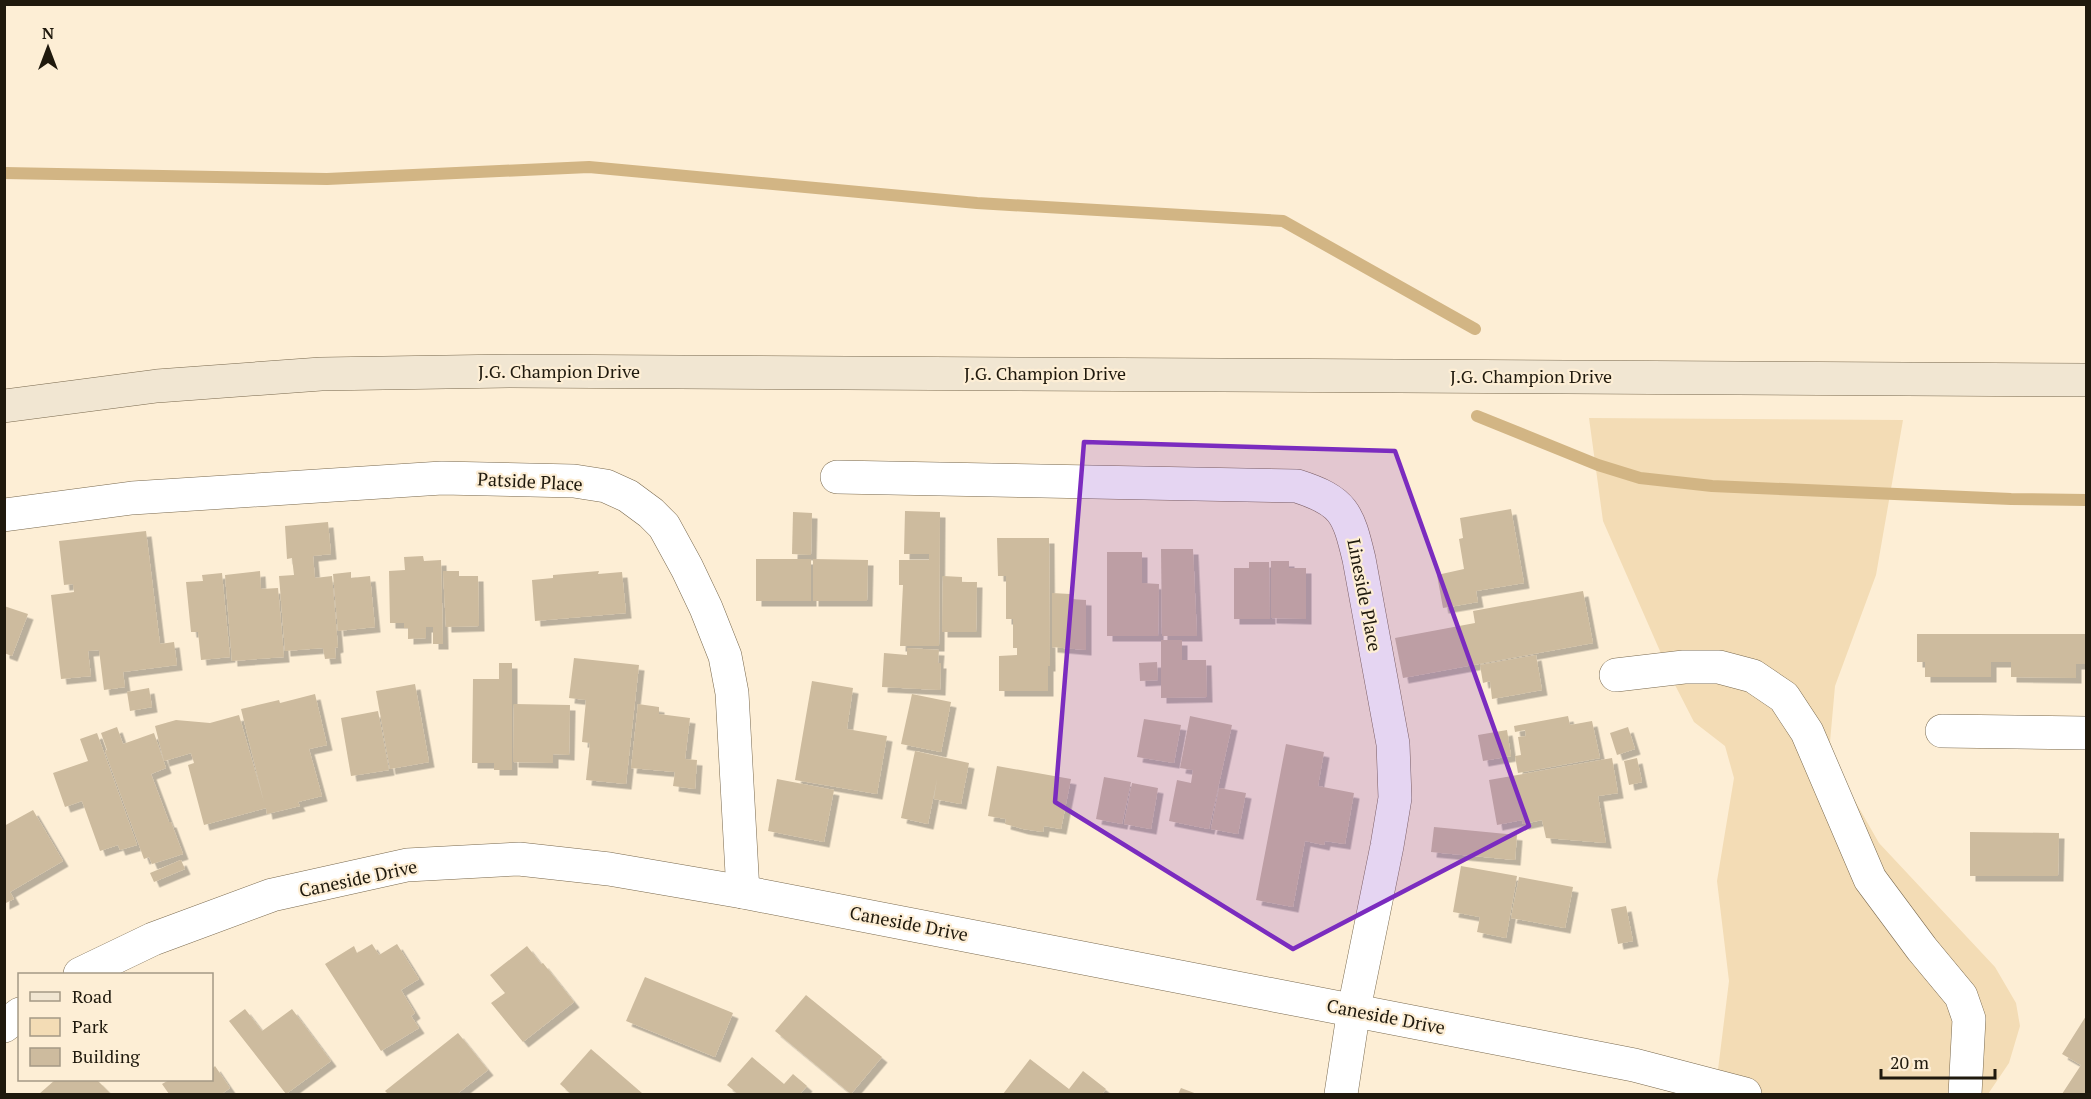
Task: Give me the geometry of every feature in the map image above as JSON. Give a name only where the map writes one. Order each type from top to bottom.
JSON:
[{"type":"main road","name":"J.G. Champion Drive","points":[[4,406],[157,386],[321,374],[509,371],[2086,380]]},
{"type":"street","name":"Lineside Place","points":[[837,477],[1297,486],[1319,493],[1338,505],[1352,530],[1359,559],[1393,744],[1395,798],[1354,1009],[1341,1095]]},
{"type":"street","name":"Patside Place","points":[[4,515],[132,498],[442,478],[574,481],[606,486],[628,496],[664,526],[697,588],[725,656],[732,693],[744,892]]},
{"type":"street","points":[[1616,675],[1684,667],[1719,667],[1753,676],[1784,697],[1807,732],[1870,879],[1961,996],[1969,1019],[1965,1095]]},
{"type":"street","points":[[1942,731],[2086,733]]},
{"type":"street","name":"Caneside Drive","points":[[84,973],[153,939],[272,896],[407,865],[519,859],[609,869],[744,892],[1354,1009],[1634,1065],[1745,1095]]},
{"type":"highlighted area","points":[[1084,442],[1395,451],[1529,826],[1293,949],[1055,802]]},
{"type":"green space","points":[[1589,418],[1903,420],[1876,575],[1835,686],[1830,742],[1843,780],[1879,843],[1995,967],[2016,1003],[2020,1026],[2009,1063],[1988,1094],[1715,1094],[1729,981],[1717,881],[1734,778],[1725,746],[1694,722],[1674,683],[1603,521]]},
{"type":"building","points":[[1511,509],[1524,583],[1476,591],[1478,602],[1443,608],[1437,575],[1464,569],[1459,539],[1463,538],[1460,518]]},
{"type":"building","points":[[905,511],[940,512],[939,646],[900,646],[903,585],[899,585],[899,560],[929,560],[929,554],[904,554]]},
{"type":"building","points":[[793,512],[812,513],[811,555],[792,554]]},
{"type":"building","points":[[328,522],[331,554],[313,556],[315,578],[332,576],[338,647],[335,648],[336,658],[325,659],[323,648],[285,651],[279,576],[294,575],[292,558],[287,559],[285,526]]},
{"type":"building","points":[[146,531],[160,644],[174,642],[177,665],[123,672],[125,687],[104,690],[99,650],[88,651],[91,676],[61,679],[51,595],[74,592],[73,584],[64,585],[59,541]]},
{"type":"building","points":[[997,538],[1049,538],[1050,666],[1048,666],[1048,691],[999,691],[999,656],[1017,655],[1017,648],[1013,648],[1013,619],[1006,619],[1006,576],[998,576]]},
{"type":"building","points":[[1161,549],[1193,549],[1197,636],[1162,636]]},
{"type":"building","points":[[1107,552],[1142,552],[1142,583],[1159,584],[1158,636],[1107,636]]},
{"type":"building","points":[[423,556],[424,561],[441,560],[443,644],[433,644],[433,627],[426,627],[426,638],[408,639],[408,628],[404,628],[404,623],[390,623],[389,571],[405,570],[404,557]]},
{"type":"building","points":[[756,559],[811,559],[811,601],[756,601]]},
{"type":"building","points":[[813,559],[868,560],[867,601],[813,601]]},
{"type":"building","points":[[1271,561],[1289,561],[1289,568],[1306,568],[1306,619],[1271,618]]},
{"type":"building","points":[[1249,562],[1269,562],[1270,619],[1234,619],[1234,568],[1249,568]]},
{"type":"building","points":[[260,571],[261,589],[278,588],[284,657],[232,661],[225,575]]},
{"type":"building","points":[[443,571],[459,571],[459,576],[478,576],[479,626],[446,627]]},
{"type":"building","points":[[599,571],[598,574],[622,572],[626,613],[535,621],[532,580],[553,578],[553,575]]},
{"type":"building","points":[[351,572],[351,578],[370,576],[375,627],[338,631],[333,574]]},
{"type":"building","points":[[222,573],[230,657],[201,660],[198,632],[191,632],[186,582],[203,581],[202,575]]},
{"type":"building","points":[[943,576],[962,577],[962,582],[977,582],[976,632],[942,632]]},
{"type":"building","points":[[1583,591],[1593,643],[1403,678],[1395,638],[1475,623],[1473,611]]},
{"type":"building","points":[[1052,593],[1070,594],[1070,599],[1086,600],[1086,650],[1052,647]]},
{"type":"building","points":[[4,606],[28,614],[12,656],[4,653]]},
{"type":"building","points":[[1917,634],[2086,634],[2086,664],[2076,664],[2076,678],[2011,677],[2011,662],[1991,662],[1991,677],[1925,677],[1925,662],[1917,662]]},
{"type":"building","points":[[1161,640],[1182,640],[1182,660],[1206,660],[1207,697],[1161,698]]},
{"type":"building","points":[[907,648],[939,650],[940,690],[882,687],[884,653],[907,655]]},
{"type":"building","points":[[1536,655],[1542,690],[1492,699],[1490,681],[1483,683],[1480,665]]},
{"type":"building","points":[[574,658],[639,665],[626,784],[586,780],[590,743],[582,742],[586,700],[569,698]]},
{"type":"building","points":[[1157,662],[1158,680],[1140,681],[1139,663]]},
{"type":"building","points":[[499,663],[512,663],[512,770],[494,770],[494,763],[472,763],[473,679],[499,679]]},
{"type":"building","points":[[812,681],[853,688],[847,729],[887,736],[877,794],[795,780]]},
{"type":"building","points":[[415,684],[429,762],[390,769],[376,691]]},
{"type":"building","points":[[149,688],[152,707],[130,711],[127,692]]},
{"type":"building","points":[[315,694],[327,745],[309,749],[322,796],[298,802],[300,806],[267,814],[266,808],[204,825],[188,765],[194,763],[191,753],[164,761],[155,726],[176,720],[210,723],[239,715],[264,802],[241,709],[279,700],[280,703]]},
{"type":"building","points":[[912,694],[951,702],[941,752],[901,744]]},
{"type":"building","points":[[514,704],[570,705],[569,755],[553,754],[553,763],[513,762]]},
{"type":"building","points":[[638,704],[659,707],[659,714],[690,718],[685,759],[697,760],[695,789],[673,786],[675,772],[631,768]]},
{"type":"building","points":[[378,711],[389,770],[351,776],[341,718]]},
{"type":"building","points":[[1190,716],[1232,725],[1209,829],[1169,821],[1177,780],[1191,783],[1193,770],[1180,768]]},
{"type":"building","points":[[1568,716],[1570,725],[1592,721],[1600,758],[1518,773],[1515,756],[1521,755],[1518,737],[1526,736],[1525,730],[1515,732],[1514,726]]},
{"type":"building","points":[[1144,719],[1181,725],[1174,763],[1137,757]]},
{"type":"building","points":[[117,727],[123,744],[154,733],[166,768],[151,774],[183,854],[152,864],[149,857],[144,859],[105,751],[107,750],[101,733]]},
{"type":"building","points":[[1628,727],[1635,749],[1617,755],[1610,733]]},
{"type":"building","points":[[1507,730],[1511,756],[1483,761],[1478,735]]},
{"type":"building","points":[[97,733],[137,845],[120,850],[118,845],[100,851],[82,801],[65,807],[53,773],[88,761],[80,739]]},
{"type":"building","points":[[1286,744],[1324,752],[1318,786],[1354,793],[1345,844],[1325,841],[1324,845],[1305,841],[1293,907],[1256,900]]},
{"type":"building","points":[[915,751],[969,763],[961,804],[934,799],[937,779],[928,824],[901,818]]},
{"type":"building","points":[[1612,758],[1618,793],[1598,796],[1606,843],[1546,838],[1542,820],[1523,824],[1522,820],[1497,825],[1489,780]]},
{"type":"building","points":[[1637,758],[1642,782],[1629,785],[1624,761]]},
{"type":"building","points":[[997,766],[1071,779],[1061,829],[1044,826],[1043,832],[1023,829],[1005,824],[1006,819],[988,816]]},
{"type":"building","points":[[1104,777],[1131,782],[1122,824],[1096,819]]},
{"type":"building","points":[[777,779],[834,790],[824,842],[768,831]]},
{"type":"building","points":[[1132,783],[1158,788],[1151,829],[1124,824]]},
{"type":"building","points":[[1219,788],[1246,793],[1238,834],[1211,829]]},
{"type":"building","points":[[33,810],[63,861],[10,892],[14,899],[4,904],[4,826]]},
{"type":"building","points":[[1434,827],[1517,835],[1515,860],[1431,852]]},
{"type":"building","points":[[1970,832],[2059,833],[2058,876],[1970,876]]},
{"type":"building","points":[[181,860],[185,869],[154,882],[150,873]]},
{"type":"building","points":[[1461,866],[1517,876],[1506,938],[1477,932],[1480,917],[1453,912]]},
{"type":"building","points":[[1519,877],[1573,887],[1565,928],[1511,918]]},
{"type":"building","points":[[1626,906],[1633,941],[1618,944],[1611,909]]},
{"type":"building","points":[[372,944],[379,955],[397,944],[419,979],[401,990],[415,1013],[411,1016],[419,1028],[381,1051],[325,964],[354,946],[357,953]]},
{"type":"building","points":[[527,946],[574,1002],[523,1042],[491,1003],[505,993],[490,975]]},
{"type":"building","points":[[645,977],[733,1013],[715,1057],[626,1021]]},
{"type":"building","points":[[806,995],[882,1057],[851,1094],[775,1031]]},
{"type":"building","points":[[245,1009],[262,1031],[292,1009],[331,1061],[286,1094],[229,1021]]},
{"type":"building","points":[[2086,1016],[2086,1094],[2062,1094],[2081,1065],[2062,1054]]},
{"type":"building","points":[[458,1033],[488,1070],[457,1094],[388,1094],[385,1091]]},
{"type":"building","points":[[591,1049],[643,1094],[571,1094],[560,1084]]},
{"type":"building","points":[[752,1057],[784,1084],[793,1074],[807,1086],[800,1094],[738,1094],[727,1085]]},
{"type":"building","points":[[1030,1059],[1069,1089],[1083,1071],[1106,1089],[1102,1094],[1003,1094]]},
{"type":"building","points":[[215,1066],[230,1088],[224,1094],[169,1094],[162,1084],[167,1081],[213,1081]]},
{"type":"building","points":[[54,1081],[98,1081],[111,1094],[39,1094]]},
{"type":"building","points":[[1181,1088],[1197,1094],[1178,1094]]},
{"type":"waterway","points":[[4,173],[327,179],[589,167],[977,203],[1283,221],[1475,329]]},
{"type":"waterway","points":[[1477,416],[1598,465],[1640,478],[1712,486],[2011,499],[2086,500]]}]
